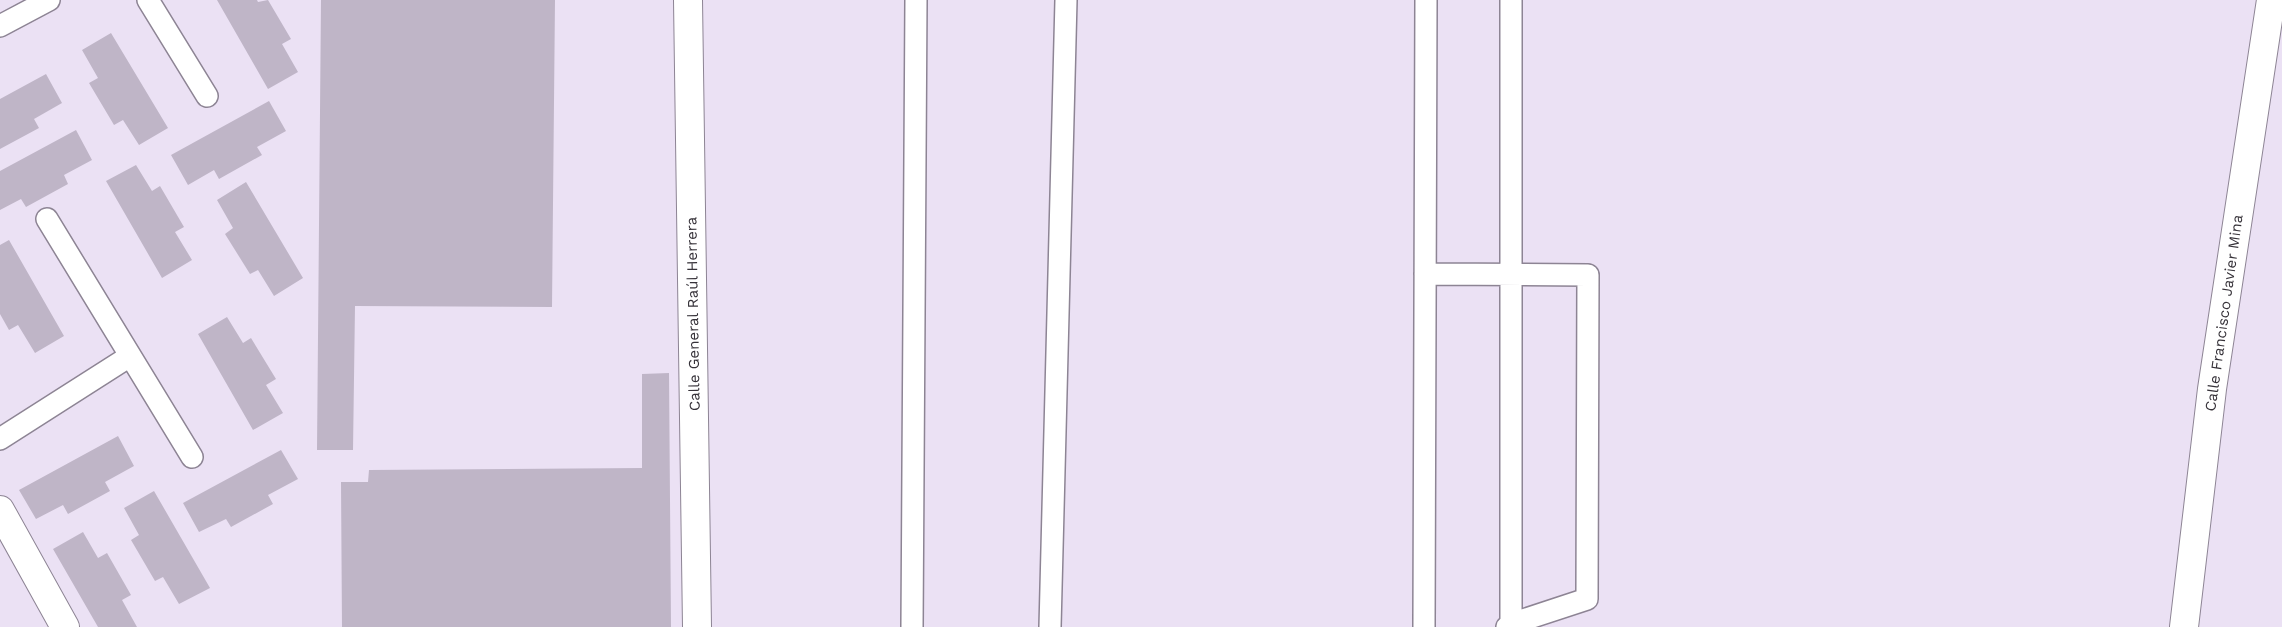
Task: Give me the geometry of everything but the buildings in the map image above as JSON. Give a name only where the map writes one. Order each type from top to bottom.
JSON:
[{"type":"street","name":"Calle General Raúl Herrera","points":[[688,0],[697,627]]},
{"type":"street","name":"Calle Francisco Javier Mina","points":[[2184,627],[2212,389],[2271,0]]},
{"type":"street","points":[[0,510],[64,627]]},
{"type":"lane","points":[[0,26],[49,0]]},
{"type":"lane","points":[[148,0],[207,96]]},
{"type":"lane","points":[[912,627],[916,0]]},
{"type":"lane","points":[[1050,627],[1066,0]]},
{"type":"lane","points":[[1424,627],[1426,0]]},
{"type":"lane","points":[[1425,274],[1511,275],[1588,276],[1587,599],[1509,626],[1511,275],[1511,0]]},
{"type":"lane","points":[[47,219],[192,457]]},
{"type":"lane","points":[[0,439],[130,356]]}]
